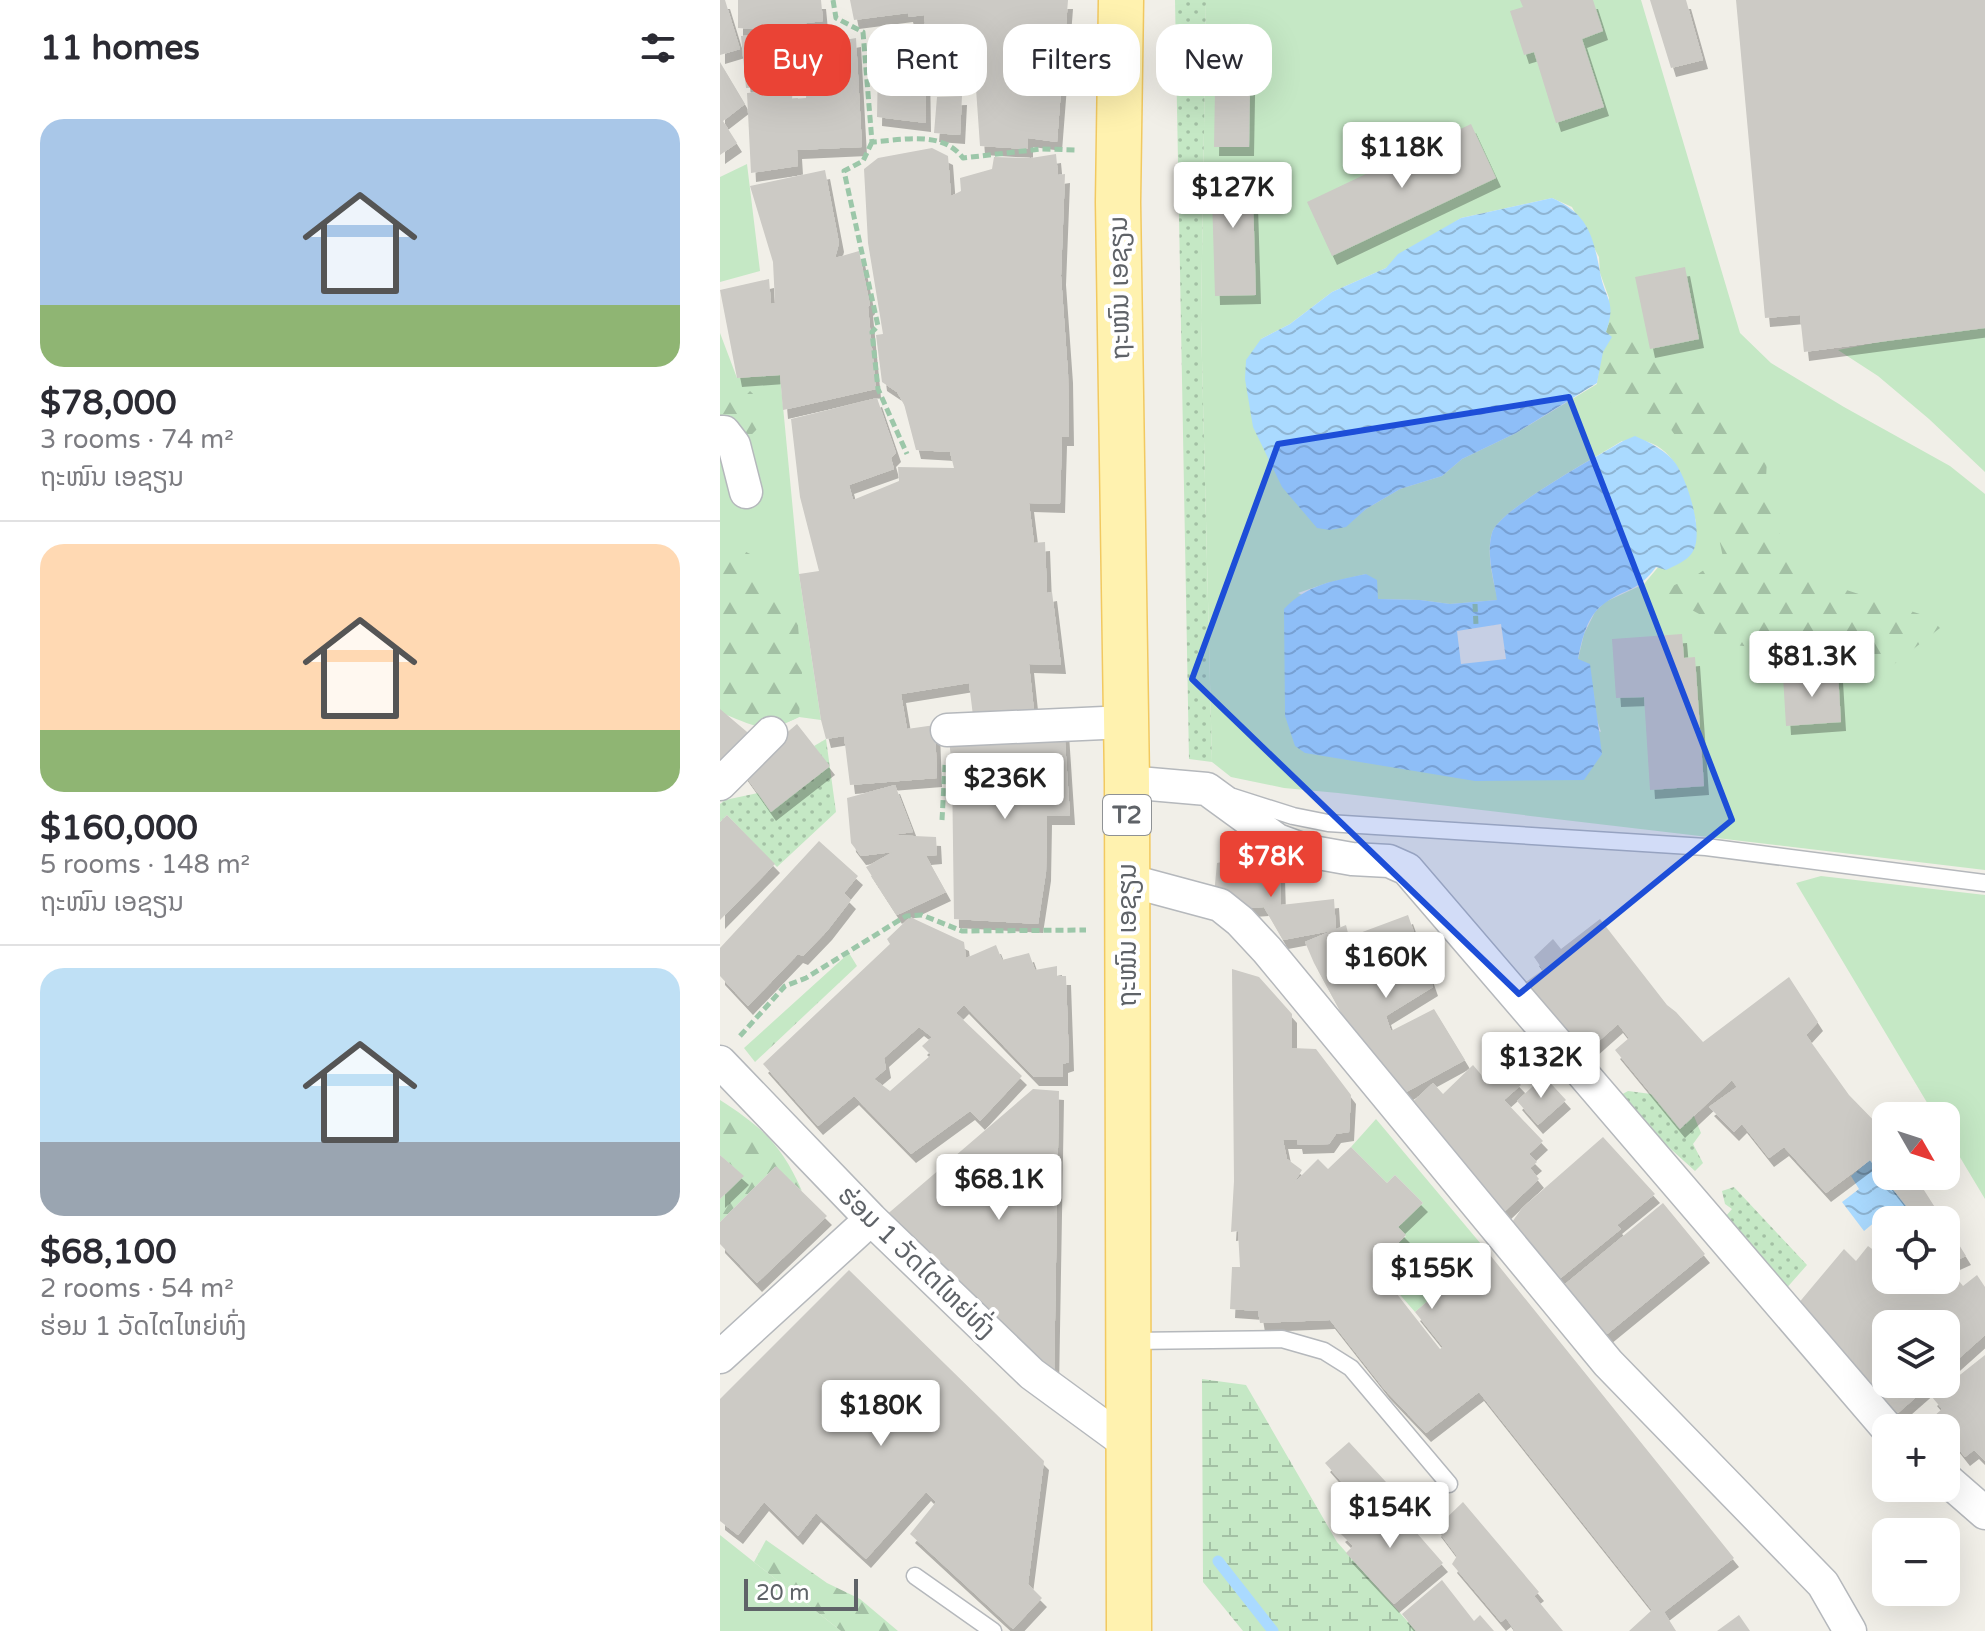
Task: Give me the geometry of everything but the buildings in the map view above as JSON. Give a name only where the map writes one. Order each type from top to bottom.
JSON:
[{"type":"main road","name":"ຖະໜົນ ເອຊຽນ","points":[[1121,0],[1119,151],[1127,782],[1129,1631]]},
{"type":"street","points":[[720,432],[724,432],[734,445],[746,492]]},
{"type":"street","points":[[947,730],[1126,722]]},
{"type":"street","points":[[720,784],[771,733]]},
{"type":"street","points":[[1127,782],[1207,789],[1277,840],[1352,859],[1389,861],[1407,869],[1875,1414]]},
{"type":"street","points":[[1127,880],[1220,905],[1240,921],[1608,1363],[1823,1584],[1850,1631]]},
{"type":"street","name":"ຮ່ອມ 1 ວັດໄຕໄຫຍ່ທົ່ງ","points":[[729,1049],[871,1219],[1032,1374],[1129,1445]]},
{"type":"street","points":[[720,1357],[871,1219]]},
{"type":"street","points":[[1960,1491],[1985,1513]]},
{"type":"lane","points":[[1207,789],[1293,816],[1328,823],[1706,847],[1985,883]]},
{"type":"lane","points":[[1128,1341],[1282,1339],[1324,1351],[1351,1368],[1449,1484]]},
{"type":"lane","points":[[915,1576],[993,1631]]},
{"type":"path","points":[[833,0],[836,18],[863,32],[872,142],[863,161],[844,171],[878,326],[872,332],[878,389],[907,454]]},
{"type":"path","points":[[872,142],[926,138],[954,146],[963,158],[1041,149],[1119,151]]},
{"type":"path","points":[[1475,604],[1476,625]]},
{"type":"path","points":[[942,820],[947,730]]},
{"type":"path","points":[[729,1049],[785,986],[806,978],[906,916],[922,915],[962,931],[1127,930]]},
{"type":"highlighted area","points":[[1569,397],[1732,820],[1519,994],[1192,679],[1278,444]]},
{"type":"green space","points":[[1175,0],[1206,0],[1206,24],[1175,24]]},
{"type":"green space","points":[[1206,0],[1641,0],[1740,333],[1771,363],[1950,466],[1985,494],[1985,870],[1284,788],[1231,777],[1212,762],[1201,320],[1204,96],[1272,96],[1272,24],[1206,24]],"holes":[[[1552,198],[1572,207],[1599,257],[1600,273],[1609,298],[1597,384],[1516,433],[1462,459],[1442,476],[1400,489],[1366,509],[1346,526],[1261,339],[1290,324],[1332,292],[1386,268],[1461,218]],[[1639,440],[1659,447],[1675,464],[1696,522],[1644,584],[1605,602],[1595,612],[1584,634],[1578,659],[1594,694],[1595,714],[1601,732],[1298,593],[1366,574],[1378,599],[1450,604],[1498,600],[1490,549],[1492,533],[1498,523],[1529,498],[1622,441]]]},
{"type":"green space","points":[[1177,96],[1204,96],[1201,320],[1212,762],[1189,759]]},
{"type":"green space","points":[[747,164],[760,271],[720,282],[720,177]]},
{"type":"green space","points":[[1612,314],[1644,321],[1650,349],[1667,377],[1697,382],[1767,459],[1765,498],[1785,548],[1822,582],[1929,617],[1940,628],[1888,669],[1839,686],[1838,673],[1811,675],[1790,651],[1716,643],[1712,621],[1679,603],[1664,590],[1698,574],[1723,557],[1706,479],[1665,421],[1619,413],[1597,384],[1603,352],[1611,338],[1606,332]]},
{"type":"green space","points":[[1985,324],[1985,472],[1878,376],[1838,350],[1956,327]]},
{"type":"green space","points":[[720,333],[737,378],[780,375],[799,574],[821,720],[799,717],[786,723],[720,710]]},
{"type":"green space","points":[[750,391],[767,407],[759,427],[720,467],[720,393],[737,405]]},
{"type":"green space","points":[[720,526],[721,539],[752,555],[797,614],[802,673],[799,717],[778,726],[753,725],[720,710]]},
{"type":"green space","points":[[826,739],[836,812],[777,867],[727,815],[720,822],[720,804],[725,800],[758,793],[771,811],[829,767],[814,746]]},
{"type":"green space","points":[[1821,876],[1985,895],[1985,1199],[1960,1157],[1960,1102],[1927,1102],[1796,883]]},
{"type":"green space","points":[[849,953],[857,966],[755,1062],[744,1048]]},
{"type":"green space","points":[[1628,1091],[1651,1094],[1694,1116],[1701,1133],[1693,1144],[1703,1163],[1695,1171],[1619,1102],[1619,1096]]},
{"type":"green space","points":[[720,1100],[769,1138],[787,1161],[802,1191],[775,1167],[720,1222],[720,1199],[743,1176],[720,1155]]},
{"type":"green space","points":[[1376,1119],[1486,1250],[1415,1312],[1375,1266],[1406,1236],[1398,1227],[1423,1203],[1395,1175],[1387,1183],[1351,1147]]},
{"type":"green space","points":[[1734,1187],[1807,1265],[1784,1291],[1720,1223],[1732,1209],[1725,1204],[1722,1191]]},
{"type":"green space","points":[[1202,1379],[1246,1385],[1337,1542],[1416,1631],[1243,1631],[1203,1582]]},
{"type":"green space","points":[[720,1535],[841,1631],[720,1631]]},
{"type":"green space","points":[[766,1540],[827,1583],[860,1599],[898,1631],[841,1631],[754,1562]]},
{"type":"water","points":[[1552,198],[1574,211],[1587,227],[1609,300],[1606,332],[1612,337],[1603,352],[1597,383],[1516,433],[1462,459],[1442,476],[1400,489],[1366,509],[1346,527],[1330,530],[1317,528],[1282,487],[1253,427],[1245,379],[1246,360],[1261,339],[1290,324],[1332,292],[1386,268],[1398,254],[1461,218]]},
{"type":"water","points":[[1635,436],[1663,451],[1681,472],[1696,522],[1696,545],[1684,561],[1666,570],[1656,567],[1637,586],[1605,603],[1590,621],[1578,659],[1590,664],[1602,754],[1584,780],[1475,781],[1305,753],[1295,746],[1285,716],[1284,609],[1302,594],[1322,585],[1366,574],[1377,580],[1378,599],[1450,604],[1497,600],[1490,549],[1492,533],[1498,523],[1550,484]]},
{"type":"water","points":[[1870,1160],[1872,1190],[1894,1190],[1906,1206],[1872,1206],[1872,1224],[1864,1231],[1842,1202],[1859,1189],[1851,1176]]},
{"type":"pier","points":[[1501,624],[1506,659],[1461,664],[1457,631]]},
{"type":"waterway","points":[[1218,1561],[1273,1631]]}]
